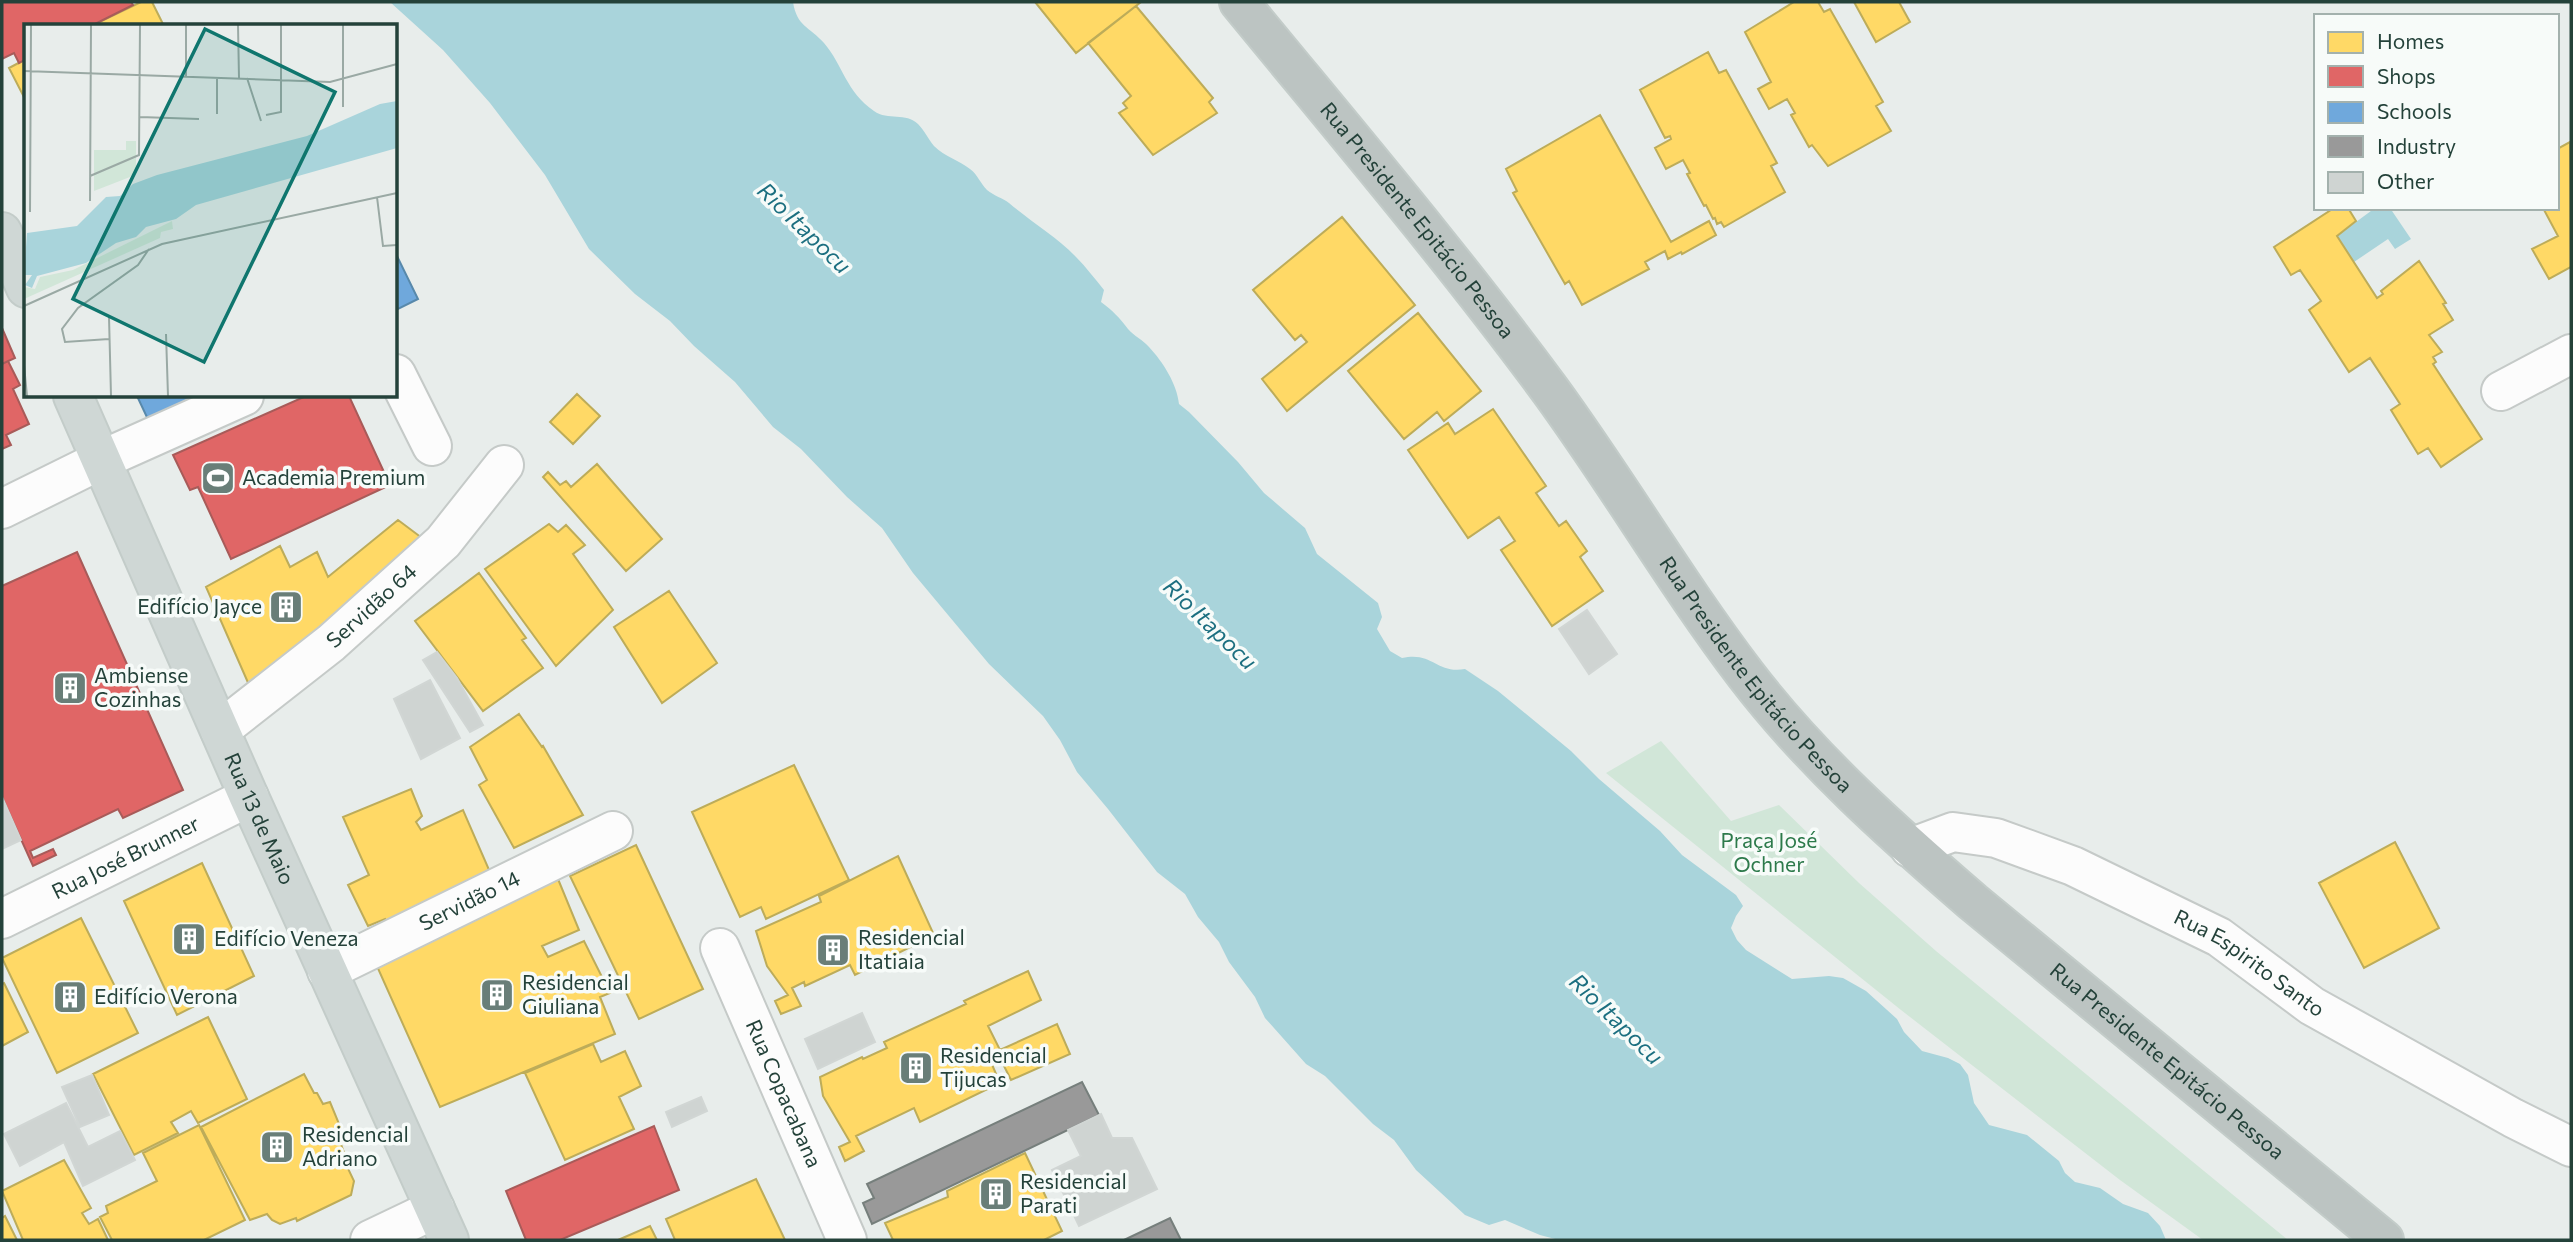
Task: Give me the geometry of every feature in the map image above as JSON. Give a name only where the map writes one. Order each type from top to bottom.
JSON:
[{"type":"highway","name":"Rua Presidente Epitácio Pessoa","points":[[1239,2],[1495,316],[1553,394],[1676,578],[1748,677],[1819,760],[1910,848],[1994,920],[2384,1240]]},
{"type":"main road","points":[[2,232],[24,283]]},
{"type":"main road","name":"Rua 13 de Maio","points":[[73,397],[248,797],[442,1225]]},
{"type":"street","points":[[2501,391],[2571,354]]},
{"type":"street","points":[[397,376],[432,446]]},
{"type":"street","points":[[2,509],[101,460],[242,397]]},
{"type":"street","name":"Servidão 64","points":[[220,730],[331,643],[443,542],[504,465]]},
{"type":"street","name":"Rua José Brunner","points":[[2,919],[248,797]]},
{"type":"street","name":"Servidão 14","points":[[327,971],[613,831]]},
{"type":"street","name":"Rua Espirito Santo","points":[[1910,848],[1953,832],[1996,838],[2073,866],[2219,937],[2312,1006],[2513,1118],[2571,1147]]},
{"type":"street","name":"Rua Copacabana","points":[[720,948],[847,1240]]},
{"type":"street","points":[[370,1240],[442,1225]]},
{"type":"green space","name":"Praça José Ochner","points":[[1661,741],[1731,821],[1779,805],[1859,883],[1936,951],[2288,1240],[2203,1240],[2120,1180],[1901,1010],[1606,773]]},
{"type":"water","name":"Rio Itapocu","points":[[390,2],[793,2],[797,17],[824,43],[851,87],[865,104],[885,116],[913,120],[938,150],[970,169],[987,190],[1009,203],[1080,261],[1104,290],[1101,302],[1159,359],[1172,381],[1179,404],[1238,462],[1264,493],[1305,528],[1317,554],[1378,603],[1382,617],[1377,629],[1390,651],[1402,658],[1421,657],[1447,668],[1465,669],[1498,691],[1571,751],[1599,779],[1660,831],[1682,855],[1736,895],[1743,906],[1731,928],[1746,950],[1792,979],[1829,976],[1843,978],[1866,991],[1897,1019],[1904,1032],[1922,1051],[1960,1064],[1968,1075],[1974,1103],[1989,1125],[2027,1135],[2059,1161],[2065,1173],[2075,1182],[2100,1188],[2123,1204],[2148,1213],[2160,1226],[2166,1240],[1559,1240],[1505,1220],[1489,1225],[1465,1215],[1416,1170],[1394,1140],[1373,1124],[1325,1076],[1306,1064],[1265,1018],[1255,997],[1229,962],[1219,942],[1198,917],[1185,894],[1157,872],[1077,772],[1043,716],[989,664],[913,573],[882,528],[847,497],[801,449],[773,427],[735,382],[670,321],[635,294],[589,249],[545,175],[490,103],[443,50]]},
{"type":"water","points":[[2372,210],[2391,210],[2411,239],[2395,249],[2388,239],[2354,262],[2337,236]]},
{"type":"building: Homes","points":[[141,2],[152,2],[163,24],[95,24]]},
{"type":"building: Homes","points":[[1035,2],[1141,2],[1076,53]]},
{"type":"building: Homes","points":[[1794,2],[1818,2],[1824,12],[1830,9],[1883,102],[1876,106],[1891,131],[1828,166],[1812,145],[1809,147],[1791,115],[1795,113],[1787,99],[1769,109],[1758,89],[1771,82],[1745,32]]},
{"type":"building: Homes","points":[[1854,2],[1899,2],[1910,22],[1876,42]]},
{"type":"building: Homes","points":[[1136,6],[1213,98],[1209,102],[1217,113],[1153,155],[1119,113],[1127,108],[1123,103],[1131,96],[1088,43]]},
{"type":"building: Homes","points":[[1708,52],[1719,73],[1726,70],[1777,163],[1771,166],[1785,192],[1724,227],[1721,222],[1717,224],[1706,205],[1704,206],[1687,174],[1690,173],[1683,160],[1666,169],[1655,148],[1671,139],[1670,136],[1665,138],[1640,90]]},
{"type":"building: Homes","points":[[24,60],[24,97],[9,68]]},
{"type":"building: Homes","points":[[1600,115],[1671,242],[1709,221],[1716,235],[1668,259],[1665,251],[1645,262],[1649,269],[1582,305],[1569,281],[1565,284],[1513,193],[1517,191],[1506,169]]},
{"type":"building: Homes","points":[[2570,142],[2571,267],[2549,279],[2532,249],[2558,236],[2544,210],[2559,210],[2559,148]]},
{"type":"building: Homes","points":[[2331,210],[2349,210],[2356,221],[2337,236],[2377,298],[2383,294],[2381,291],[2419,261],[2446,303],[2443,304],[2453,320],[2429,335],[2442,352],[2433,357],[2436,362],[2433,364],[2482,439],[2441,467],[2428,448],[2418,454],[2391,410],[2400,404],[2370,358],[2349,372],[2309,310],[2321,301],[2300,270],[2291,275],[2274,247]]},
{"type":"building: Homes","points":[[1342,217],[1415,305],[1287,411],[1262,379],[1307,342],[1301,335],[1295,340],[1253,290]]},
{"type":"building: Homes","points":[[1418,313],[1481,391],[1444,421],[1437,412],[1404,439],[1348,371]]},
{"type":"building: Homes","points":[[577,394],[600,416],[573,444],[550,422]]},
{"type":"building: Homes","points":[[1493,409],[1546,486],[1536,493],[1559,526],[1566,521],[1587,551],[1580,557],[1603,591],[1552,626],[1501,550],[1515,541],[1499,517],[1468,538],[1408,450],[1448,423],[1455,434]]},
{"type":"building: Homes","points":[[597,464],[662,539],[626,571],[543,477],[548,472],[560,485],[566,481],[571,487]]},
{"type":"building: Homes","name":"Edifício Jayce","points":[[398,520],[426,541],[253,694],[206,587],[280,546],[290,567],[317,552],[328,577]]},
{"type":"building: Homes","points":[[549,524],[558,532],[566,525],[585,545],[573,554],[613,610],[556,666],[485,569]]},
{"type":"building: Homes","points":[[479,573],[526,638],[522,640],[543,668],[483,711],[415,621]]},
{"type":"building: Homes","points":[[669,591],[717,663],[662,703],[614,627]]},
{"type":"building: Homes","points":[[519,714],[543,746],[583,815],[514,848],[479,785],[487,780],[470,747]]},
{"type":"building: Homes","points":[[794,765],[849,880],[766,919],[761,907],[740,917],[692,812]]},
{"type":"building: Homes","points":[[411,789],[422,816],[416,822],[421,830],[463,810],[493,879],[388,926],[385,919],[368,926],[348,885],[369,875],[343,817]]},
{"type":"building: Homes","points":[[2395,842],[2439,928],[2364,968],[2319,883]]},
{"type":"building: Homes","points":[[636,845],[703,989],[639,1019],[570,876]]},
{"type":"building: Homes","name":"Residencial Itatiaia","points":[[898,856],[934,935],[855,975],[850,965],[805,986],[804,982],[792,988],[801,1006],[781,1014],[775,1001],[788,995],[767,966],[756,931],[821,902],[819,896]]},
{"type":"building: Homes","name":"Edifício Veneza","points":[[202,863],[254,976],[177,1015],[124,901]]},
{"type":"building: Homes","name":"Residencial Giuliana","points":[[558,879],[579,930],[542,946],[548,957],[584,941],[610,993],[600,997],[615,1034],[440,1107],[376,964]]},
{"type":"building: Homes","name":"Edifício Verona","points":[[81,918],[138,1033],[57,1073],[2,958]]},
{"type":"building: Homes","name":"Residencial Tijucas","points":[[1028,971],[1041,1000],[988,1026],[1000,1050],[1057,1024],[1070,1054],[1011,1080],[999,1056],[990,1060],[1000,1083],[920,1122],[914,1108],[856,1136],[864,1151],[845,1161],[839,1147],[850,1142],[823,1096],[820,1077],[887,1048],[884,1042],[966,1004],[964,1001]]},
{"type":"building: Homes","points":[[4,983],[28,1032],[2,1046],[2,984]]},
{"type":"building: Homes","points":[[208,1017],[247,1099],[198,1123],[191,1111],[171,1122],[178,1133],[134,1155],[93,1074]]},
{"type":"building: Homes","points":[[593,1044],[601,1062],[625,1051],[641,1086],[619,1097],[634,1129],[565,1160],[525,1073]]},
{"type":"building: Homes","name":"Residencial Adriano","points":[[304,1074],[323,1104],[330,1102],[344,1136],[339,1139],[345,1155],[343,1158],[354,1181],[351,1195],[297,1221],[296,1218],[280,1224],[267,1214],[250,1220],[201,1127]]},
{"type":"building: Homes","points":[[199,1125],[245,1220],[204,1240],[112,1240],[100,1217],[108,1213],[106,1206],[157,1181],[143,1153]]},
{"type":"building: Homes","name":"Residencial Parati","points":[[1025,1153],[1062,1231],[1044,1240],[893,1240],[885,1223],[948,1197],[947,1191]]},
{"type":"building: Homes","points":[[64,1160],[91,1208],[82,1213],[89,1224],[98,1219],[108,1240],[23,1240],[2,1191]]},
{"type":"building: Homes","points":[[756,1179],[785,1240],[675,1240],[666,1219]]},
{"type":"building: Homes","points":[[5,1216],[17,1240],[2,1240],[2,1218]]},
{"type":"building: Homes","points":[[650,1226],[657,1240],[618,1240]]},
{"type":"building: Shops","points":[[2,2],[131,2],[133,5],[95,24],[24,24],[24,60],[19,63],[14,53],[2,59]]},
{"type":"building: Shops","points":[[2,328],[15,358],[2,364]]},
{"type":"building: Shops","points":[[8,361],[20,385],[13,389],[29,424],[6,435],[11,445],[2,449],[2,364]]},
{"type":"building: Shops","points":[[304,397],[349,397],[390,485],[231,559],[198,487],[190,490],[173,455]]},
{"type":"building: Shops","name":"Ambiense Cozinhas","points":[[77,552],[183,790],[123,818],[118,809],[30,851],[33,858],[53,849],[56,855],[33,866],[2,797],[2,586]]},
{"type":"building: Shops","points":[[654,1126],[679,1190],[560,1240],[526,1240],[506,1191]]},
{"type":"building: Schools","points":[[397,256],[418,299],[397,310]]},
{"type":"building: Schools","points":[[137,397],[217,397],[152,428]]},
{"type":"building: Industry","points":[[1082,1082],[1099,1115],[872,1224],[863,1203],[874,1198],[867,1184]]},
{"type":"building: Industry","points":[[1170,1218],[1181,1240],[1124,1240]]},
{"type":"building: Other","points":[[1587,610],[1617,654],[1589,674],[1559,629]]},
{"type":"building: Other","points":[[437,652],[457,678],[483,725],[470,732],[423,660]]},
{"type":"building: Other","points":[[430,680],[460,738],[421,759],[394,699]]},
{"type":"building: Other","points":[[2,797],[21,840],[2,849]]},
{"type":"building: Other","points":[[862,1013],[875,1042],[818,1069],[805,1039]]},
{"type":"building: Other","points":[[92,1075],[109,1115],[80,1127],[62,1087]]},
{"type":"building: Other","points":[[701,1097],[707,1111],[672,1127],[666,1112]]},
{"type":"building: Other","points":[[66,1103],[88,1147],[120,1131],[135,1160],[83,1186],[64,1142],[20,1166],[4,1134]]},
{"type":"building: Other","points":[[1101,1114],[1112,1138],[1132,1138],[1157,1189],[1079,1226],[1052,1170],[1081,1156],[1068,1130]]},
{"type":"place","name":"Academia Premium","points":[[218,478]]},
{"type":"place","name":"Edifício Jayce","points":[[286,607]]},
{"type":"place","name":"Ambiense Cozinhas","points":[[70,688]]},
{"type":"place","name":"Edifício Veneza","points":[[189,939]]},
{"type":"place","name":"Residencial Itatiaia","points":[[833,950]]},
{"type":"place","name":"Residencial Giuliana","points":[[497,995]]},
{"type":"place","name":"Edifício Verona","points":[[70,997]]},
{"type":"place","name":"Residencial Tijucas","points":[[916,1068]]},
{"type":"place","name":"Residencial Adriano","points":[[277,1147]]},
{"type":"place","name":"Residencial Parati","points":[[996,1194]]}]
